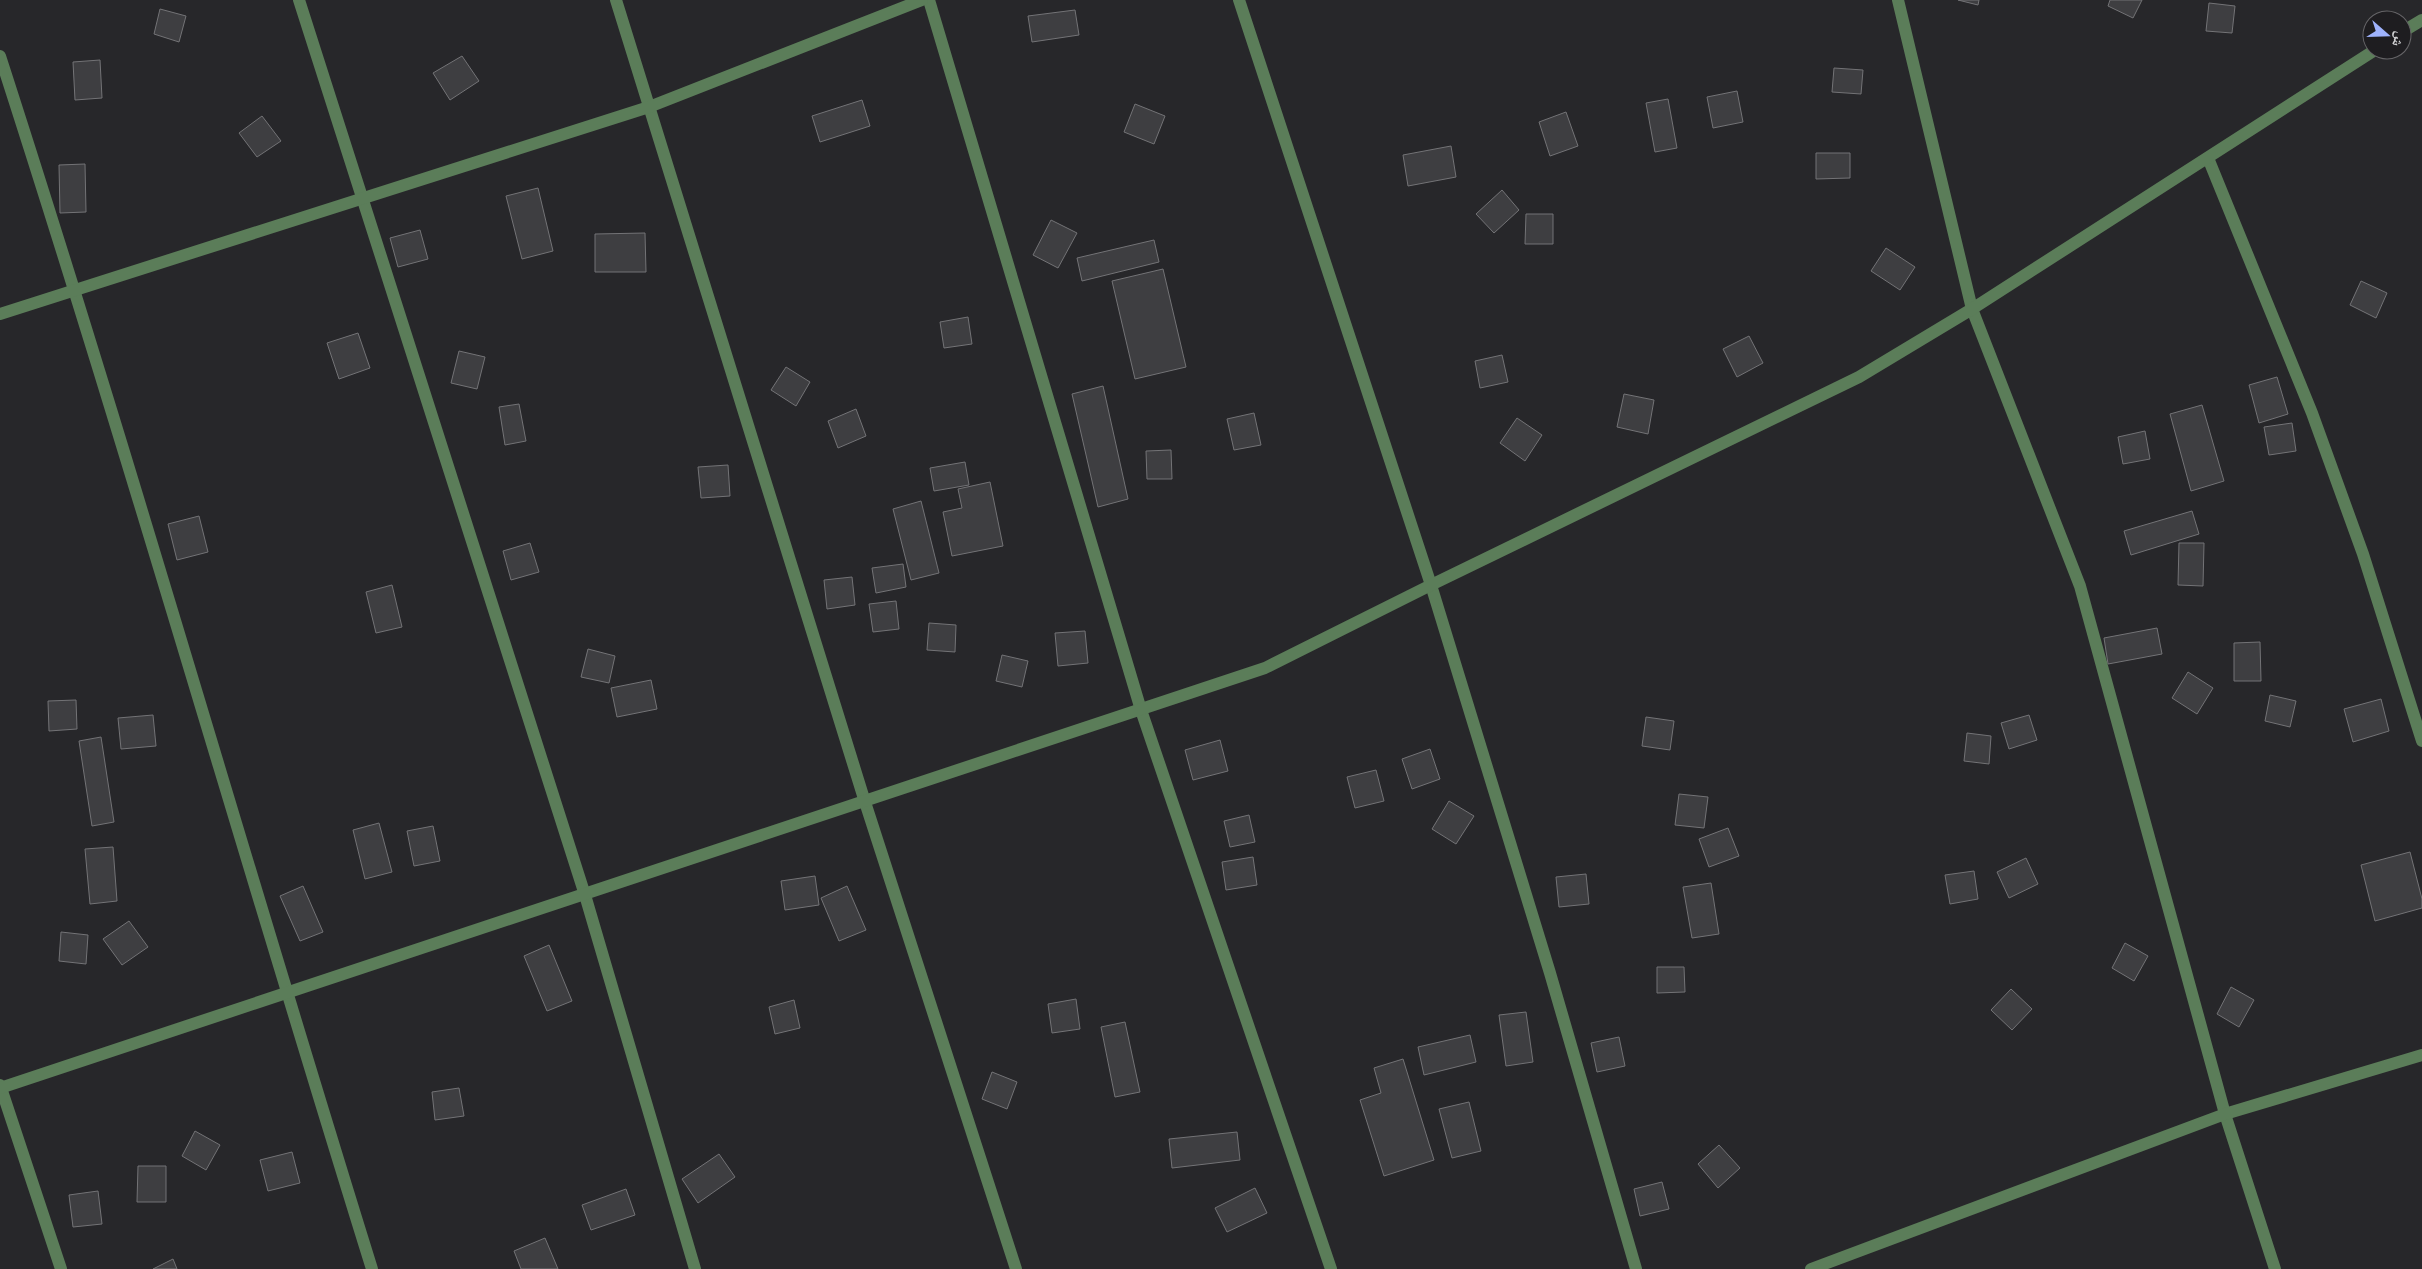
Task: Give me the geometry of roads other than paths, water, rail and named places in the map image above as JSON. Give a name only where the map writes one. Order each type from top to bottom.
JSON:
[{"type":"street","points":[[299,0],[586,895],[695,1269]]},
{"type":"street","points":[[616,0],[865,802],[1016,1269]]},
{"type":"street","points":[[0,314],[649,107],[922,0]]},
{"type":"street","points":[[929,0],[1141,710],[1330,1269]]},
{"type":"street","points":[[1239,0],[1431,585],[1553,982],[1636,1269]]},
{"type":"street","points":[[1898,0],[1972,309],[2080,586],[2225,1114],[2275,1269]]},
{"type":"street","points":[[0,56],[76,289],[286,995],[372,1269]]},
{"type":"street","points":[[60,1269],[0,1087],[286,995],[1265,668],[1431,585],[1859,377],[1972,309],[2362,58]]},
{"type":"street","points":[[2208,158],[2312,413],[2363,554],[2422,741]]},
{"type":"street","points":[[1811,1269],[2225,1114],[2422,1055]]}]
